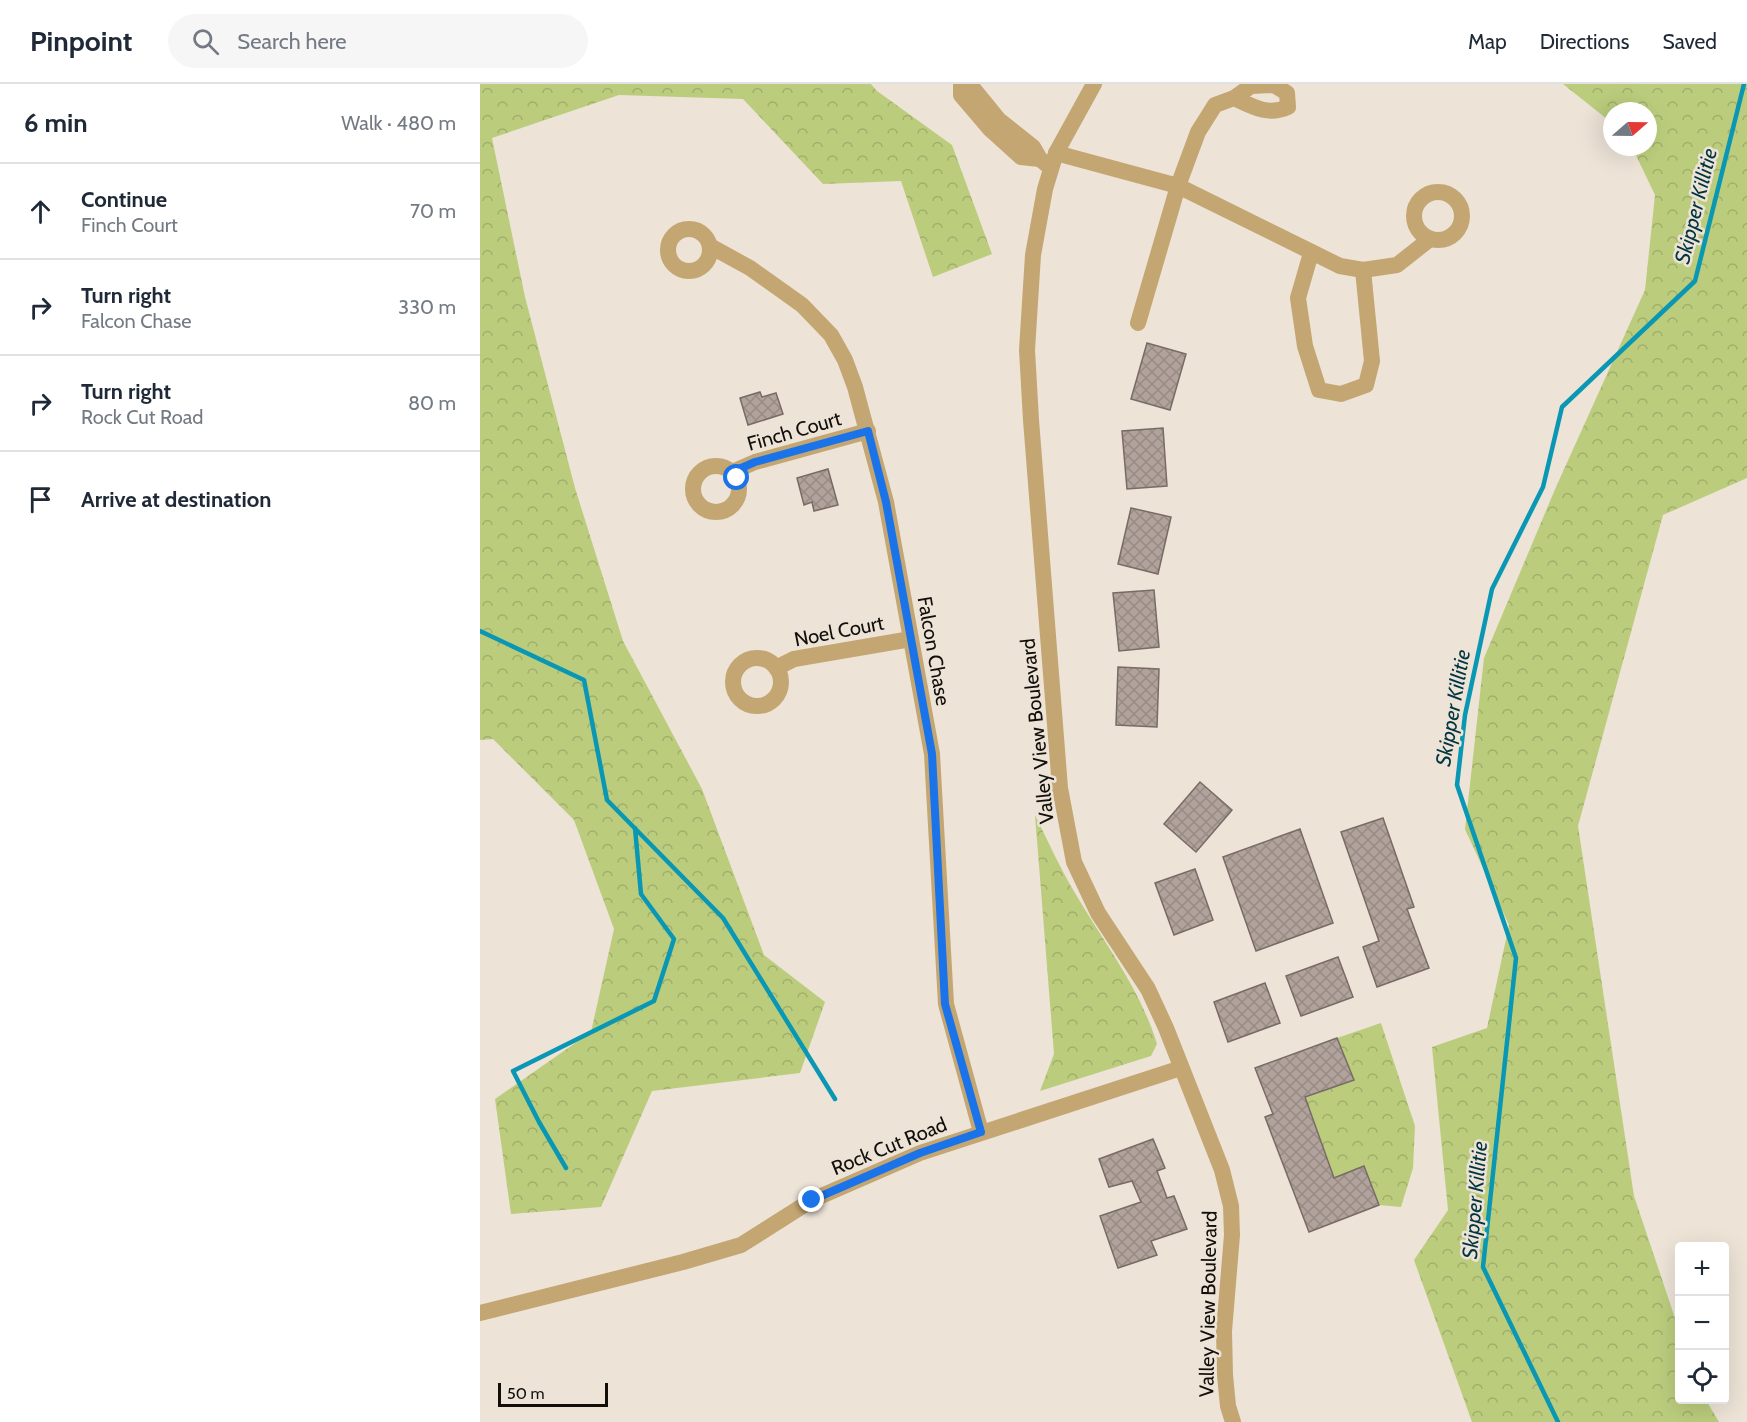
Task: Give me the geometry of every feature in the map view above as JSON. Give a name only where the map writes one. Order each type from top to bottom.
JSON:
[{"type":"street","points":[[961,84],[962,95],[990,129],[1021,157],[1049,160],[1178,186],[1340,266],[1364,270],[1397,265],[1430,239]]},
{"type":"street","points":[[967,84],[999,120],[1049,160]]},
{"type":"street","name":"Valley View Boulevard","points":[[1094,84],[1049,160],[1033,255],[1027,350],[1060,789],[1074,862],[1098,913],[1148,989],[1222,1170],[1231,1206],[1232,1235],[1224,1342],[1228,1406],[1233,1422]]},
{"type":"street","points":[[1138,323],[1178,186],[1198,132],[1215,105],[1234,98]]},
{"type":"street","name":"Falcon Chase","points":[[710,246],[750,268],[802,305],[831,335],[845,360],[868,431],[886,502],[932,754],[945,1004],[981,1132]]},
{"type":"street","points":[[1311,253],[1298,298],[1305,346],[1319,390],[1341,394],[1366,385],[1372,361],[1364,270]]},
{"type":"street","name":"Finch Court","points":[[732,472],[755,462],[868,431]]},
{"type":"street","name":"Noel Court","points":[[776,668],[794,659],[911,639]]},
{"type":"street","name":"Rock Cut Road","points":[[480,1313],[683,1262],[741,1245],[812,1200],[920,1153],[1181,1068]]},
{"type":"green space","points":[[480,84],[871,84],[877,91],[952,145],[992,254],[933,277],[901,181],[823,184],[743,99],[619,95],[492,138],[525,297],[575,488],[623,641],[702,789],[764,955],[825,1002],[800,1073],[652,1091],[601,1207],[511,1214],[495,1099],[591,1032],[614,929],[574,820],[493,739],[480,740]]},
{"type":"green space","points":[[1563,84],[1747,84],[1747,478],[1663,515],[1578,826],[1634,1196],[1675,1318],[1675,1404],[1708,1404],[1719,1422],[1472,1422],[1414,1260],[1448,1210],[1432,1047],[1487,1028],[1509,925],[1465,829],[1484,658],[1556,487],[1645,290],[1655,195],[1636,156],[1657,156],[1657,102],[1603,102],[1603,116]]},
{"type":"green space","points":[[1035,815],[1070,884],[1121,966],[1150,1023],[1157,1044],[1151,1056],[1040,1091],[1054,1054]]},
{"type":"green space","points":[[1381,1023],[1415,1126],[1413,1168],[1401,1207],[1379,1205],[1364,1166],[1322,1183],[1330,1168],[1307,1104],[1290,1103],[1354,1080],[1337,1038]]},
{"type":"building","points":[[1147,343],[1186,354],[1170,410],[1131,399]]},
{"type":"building","points":[[760,392],[762,397],[776,393],[783,414],[748,425],[740,398]]},
{"type":"building","points":[[1163,428],[1167,486],[1127,489],[1122,431]]},
{"type":"building","points":[[828,469],[838,505],[814,511],[812,502],[804,505],[797,478]]},
{"type":"building","points":[[1131,508],[1171,517],[1158,574],[1118,564]]},
{"type":"building","points":[[1154,590],[1159,647],[1119,651],[1113,593]]},
{"type":"building","points":[[1118,667],[1159,669],[1157,727],[1116,725]]},
{"type":"building","points":[[1200,782],[1232,810],[1196,852],[1164,824]]},
{"type":"building","points":[[1383,818],[1414,907],[1407,909],[1429,968],[1377,987],[1363,947],[1379,941],[1341,832]]},
{"type":"building","points":[[1300,829],[1333,923],[1256,951],[1223,857]]},
{"type":"building","points":[[1195,869],[1213,920],[1174,935],[1155,883]]},
{"type":"building","points":[[1338,957],[1353,997],[1301,1016],[1286,976]]},
{"type":"building","points":[[1265,983],[1280,1023],[1228,1042],[1214,1002]]},
{"type":"building","points":[[1337,1038],[1354,1080],[1305,1097],[1334,1178],[1364,1166],[1379,1205],[1309,1232],[1265,1117],[1273,1114],[1255,1068]]},
{"type":"building","points":[[1153,1139],[1165,1168],[1157,1171],[1167,1198],[1174,1196],[1187,1229],[1151,1241],[1157,1255],[1118,1268],[1100,1216],[1141,1202],[1132,1181],[1109,1187],[1099,1159]]},
{"type":"waterway","name":"Skipper Killitie","points":[[1558,1422],[1483,1267],[1516,958],[1457,785],[1465,715],[1492,589],[1543,487],[1562,407],[1695,281],[1744,84]]},
{"type":"waterway","points":[[480,631],[584,680],[607,800],[723,918],[835,1099]]},
{"type":"waterway","points":[[566,1168],[513,1071],[654,1001],[674,939],[641,894],[635,828]]},
{"type":"route","points":[[737,478],[732,472],[755,462],[868,431],[886,502],[932,754],[945,1004],[981,1132],[920,1153],[812,1200]]}]
